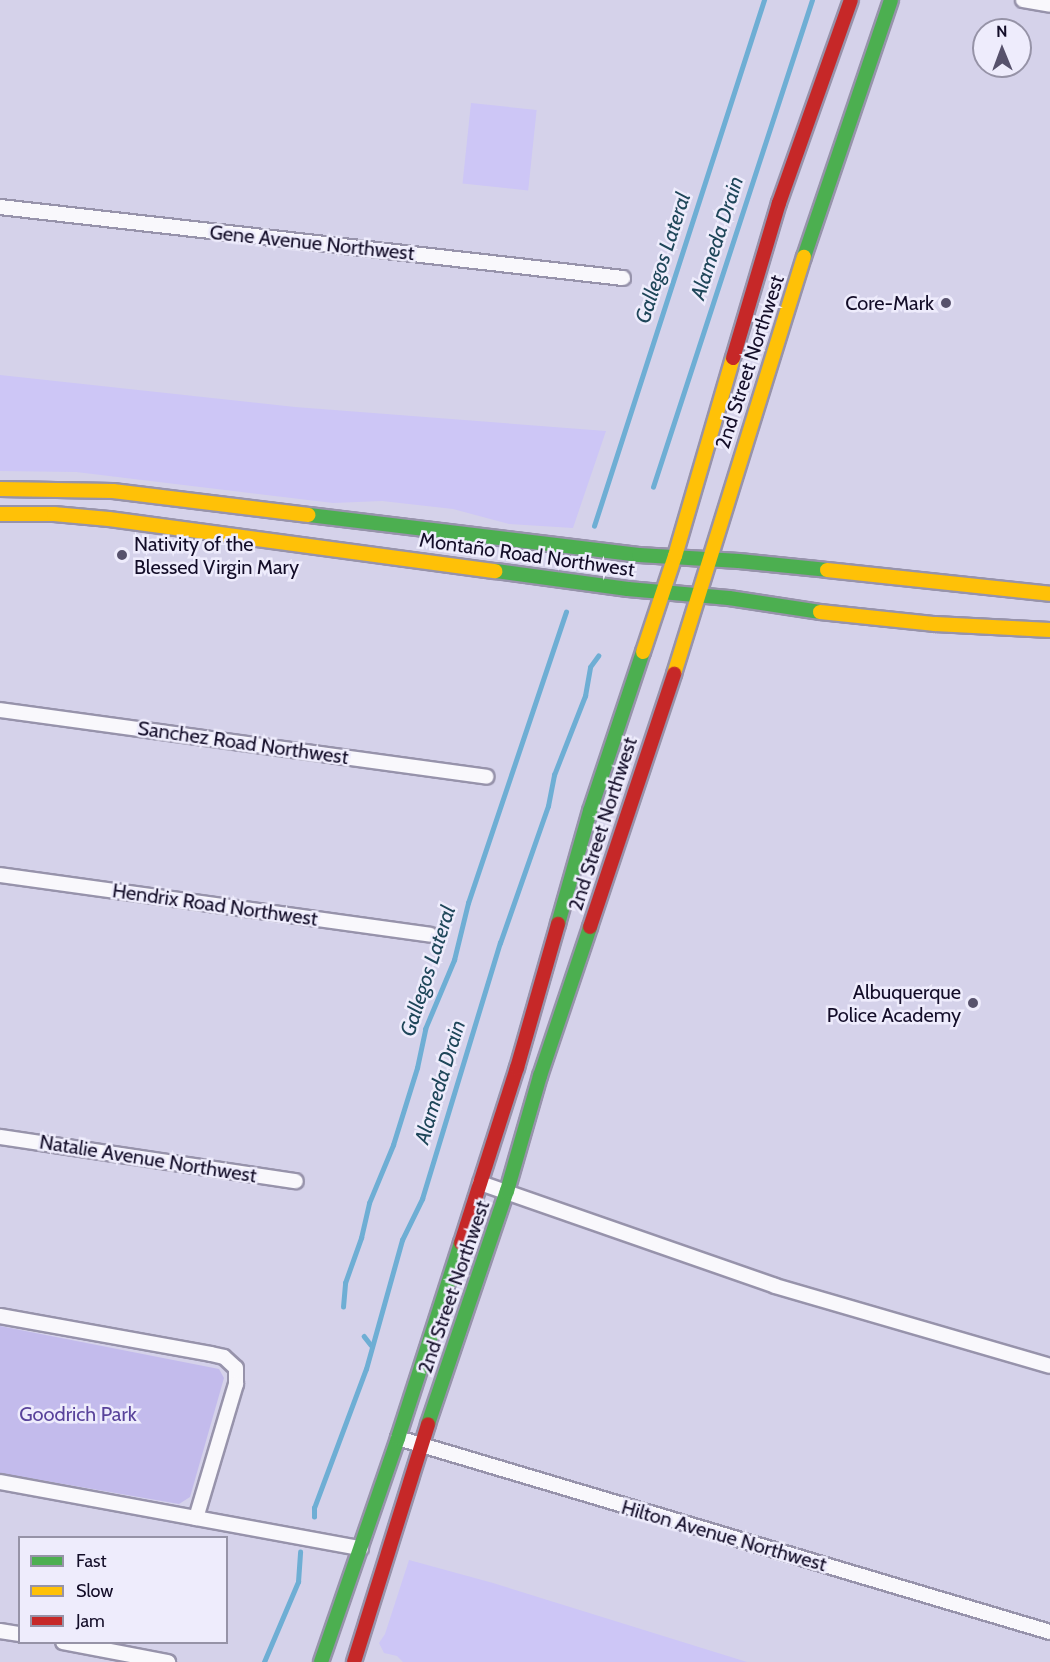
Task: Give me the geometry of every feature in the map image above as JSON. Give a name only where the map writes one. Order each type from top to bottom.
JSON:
[{"type":"main road","name":"2nd Street Northwest","points":[[321,1662],[398,1438],[538,1000],[590,811],[675,556],[779,203],[851,0]]},
{"type":"main road","name":"2nd Street Northwest","points":[[355,1662],[421,1446],[507,1191],[547,1053],[700,595],[805,253],[891,0]]},
{"type":"main road","name":"Montaño Road Northwest","points":[[0,489],[54,488],[113,491],[378,524],[1050,594]]},
{"type":"main road","name":"Montaño Road Northwest","points":[[0,514],[54,514],[132,521],[663,592],[935,624],[1050,630]]},
{"type":"street","points":[[1023,0],[1050,5]]},
{"type":"street","name":"Gene Avenue Northwest","points":[[0,207],[623,278]]},
{"type":"street","name":"Sanchez Road Northwest","points":[[0,710],[486,777]]},
{"type":"street","name":"Hendrix Road Northwest","points":[[0,875],[430,934]]},
{"type":"street","name":"Natalie Avenue Northwest","points":[[0,1137],[296,1181]]},
{"type":"street","points":[[480,1184],[507,1191],[775,1286],[1050,1366]]},
{"type":"street","points":[[0,1316],[211,1354],[224,1357],[236,1368],[236,1384],[196,1518]]},
{"type":"street","name":"Hilton Avenue Northwest","points":[[398,1438],[1050,1632]]},
{"type":"street","points":[[0,1482],[361,1548]]},
{"type":"street","points":[[0,1631],[18,1634]]},
{"type":"street","points":[[74,1644],[168,1662]]},
{"type":"shaded area","points":[[471,103],[537,110],[528,190],[463,184]]},
{"type":"shaded area","points":[[0,375],[295,407],[606,431],[573,528],[509,524],[453,509],[382,501],[333,503],[76,472],[0,471]]},
{"type":"shaded area","points":[[409,1560],[493,1583],[747,1662],[403,1662],[397,1656],[384,1653],[379,1643],[385,1634]]},
{"type":"green space","name":"Goodrich Park","points":[[0,1326],[219,1369],[224,1378],[190,1497],[179,1504],[0,1473]]},
{"type":"waterway","name":"Gallegos Lateral","points":[[594,526],[764,0]]},
{"type":"waterway","name":"Alameda Drain","points":[[653,487],[812,0]]},
{"type":"waterway","name":"Gallegos Lateral","points":[[343,1307],[345,1283],[361,1238],[369,1203],[393,1145],[417,1068],[425,1029],[454,960],[468,903],[566,612]]},
{"type":"waterway","name":"Alameda Drain","points":[[314,1517],[314,1508],[366,1369],[402,1240],[422,1199],[500,943],[548,806],[554,775],[585,696],[590,667],[598,656]]},
{"type":"waterway","name":"Gallegos Lateral","points":[[364,1336],[371,1345]]},
{"type":"waterway","name":"Alameda Drain","points":[[264,1662],[298,1582],[300,1552]]},
{"type":"traffic: fast","points":[[804,257],[891,0]]},
{"type":"traffic: fast","points":[[309,515],[639,555],[739,561],[827,570]]},
{"type":"traffic: fast","points":[[496,571],[628,589],[729,598],[820,612]]},
{"type":"traffic: fast","points":[[558,924],[590,811],[643,652]]},
{"type":"traffic: fast","points":[[428,1424],[507,1191],[540,1076],[590,927]]},
{"type":"traffic: fast","points":[[321,1662],[398,1438],[461,1243]]},
{"type":"traffic: slow","points":[[674,674],[804,257]]},
{"type":"traffic: slow","points":[[643,652],[675,556],[733,358]]},
{"type":"traffic: slow","points":[[0,489],[113,491],[309,515]]},
{"type":"traffic: slow","points":[[0,514],[54,514],[109,519],[496,571]]},
{"type":"traffic: slow","points":[[827,570],[1050,594]]},
{"type":"traffic: slow","points":[[820,612],[935,624],[1050,630]]},
{"type":"traffic: jam","points":[[733,358],[779,203],[851,0]]},
{"type":"traffic: jam","points":[[590,927],[674,674]]},
{"type":"traffic: jam","points":[[461,1243],[517,1068],[558,924]]},
{"type":"traffic: jam","points":[[354,1662],[428,1424]]},
{"type":"place","name":"Core-Mark","points":[[946,303]]},
{"type":"place","name":"Nativity of the Blessed Virgin Mary","points":[[122,555]]},
{"type":"place","name":"Albuquerque Police Academy","points":[[973,1003]]}]
